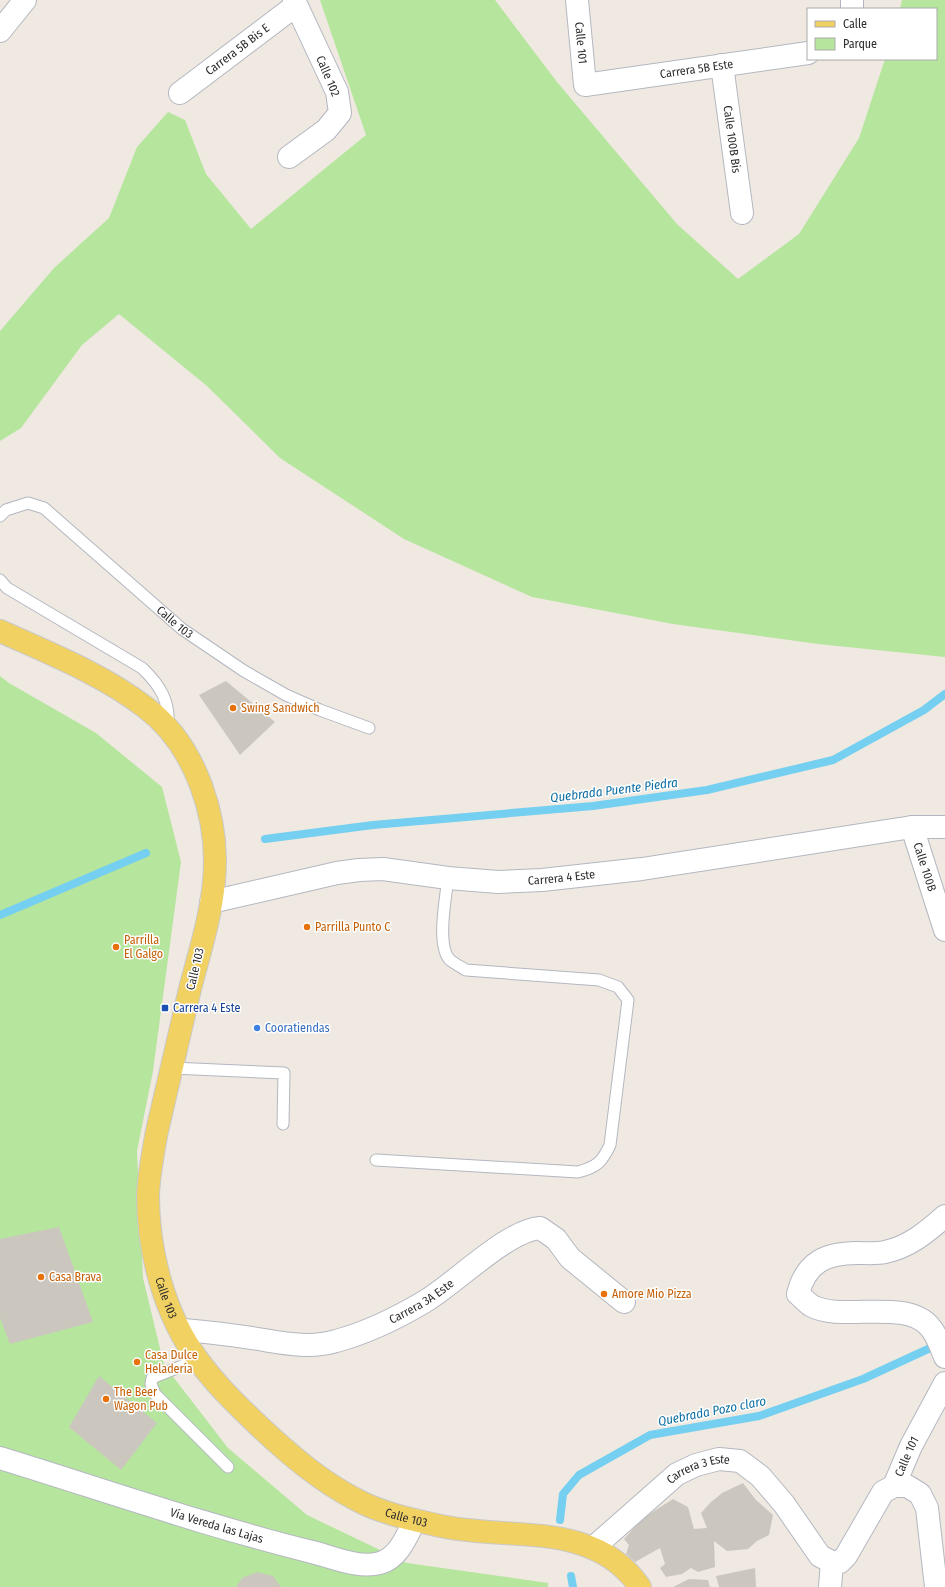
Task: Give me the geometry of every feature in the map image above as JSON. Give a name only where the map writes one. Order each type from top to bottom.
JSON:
[{"type":"main road","name":"Calle 103","points":[[0,631],[111,685],[146,707],[168,730],[187,756],[198,780],[208,808],[213,834],[215,858],[211,902],[151,1164],[148,1193],[149,1224],[161,1284],[180,1330],[197,1360],[220,1387],[300,1463],[331,1486],[358,1501],[384,1512],[457,1530],[546,1536],[575,1542],[604,1553],[623,1566],[640,1587]]},
{"type":"street","points":[[0,31],[25,0]]},
{"type":"street","name":"Calle 101","points":[[576,0],[586,85]]},
{"type":"street","name":"Carrera 5B Bis E","points":[[180,93],[294,3]]},
{"type":"street","name":"Calle 102","points":[[289,156],[326,130],[340,113],[337,92],[294,3]]},
{"type":"street","name":"Carrera 5B Este","points":[[586,85],[807,53]]},
{"type":"street","name":"Calle 100B Bis","points":[[722,65],[742,213]]},
{"type":"street","name":"Carrera 4 Este","points":[[211,902],[337,872],[383,869],[448,878],[505,882],[549,880],[642,869],[912,827],[945,827]]},
{"type":"street","name":"Calle 100B","points":[[912,827],[945,930]]},
{"type":"street","points":[[941,1347],[930,1326],[914,1316],[884,1312],[821,1309],[812,1306],[798,1294],[802,1280],[812,1267],[827,1256],[850,1253],[883,1253],[902,1247],[921,1236],[945,1216]]},
{"type":"street","name":"Carrera 3A Este","points":[[180,1330],[205,1331],[303,1346],[335,1342],[374,1327],[424,1302],[492,1252],[524,1232],[540,1228],[556,1240],[570,1258],[624,1302]]},
{"type":"street","name":"Calle 101","points":[[936,1587],[927,1508],[920,1494],[907,1486],[894,1486],[911,1446],[945,1383]]},
{"type":"street","name":"Vía Vereda las Lajas","points":[[0,1458],[277,1544],[364,1565],[380,1563],[391,1558],[398,1551],[415,1520]]},
{"type":"street","name":"Carrera 3 Este","points":[[593,1548],[677,1474],[696,1465],[719,1459],[740,1460],[760,1476],[784,1504],[820,1556],[832,1562]]},
{"type":"street","points":[[830,1587],[832,1562],[840,1562],[846,1556],[882,1492],[894,1486]]},
{"type":"lane","name":"Calle 103","points":[[0,516],[6,510],[28,503],[44,508],[182,630],[244,671],[286,695],[320,710],[369,728]]},
{"type":"lane","points":[[0,580],[7,588],[142,668],[154,679],[160,689],[169,712],[168,730]]},
{"type":"lane","points":[[376,1160],[578,1172],[592,1169],[604,1158],[610,1144],[628,1000],[618,987],[599,980],[466,970],[449,960],[444,947],[443,916],[448,878]]},
{"type":"lane","points":[[172,1068],[284,1073],[283,1124]]},
{"type":"lane","points":[[197,1360],[152,1378],[151,1384],[155,1394],[228,1467]]},
{"type":"green space","points":[[320,0],[495,0],[557,82],[677,224],[738,279],[799,234],[859,138],[885,60],[937,60],[937,8],[900,8],[902,0],[945,0],[945,657],[818,644],[673,624],[532,597],[404,539],[280,458],[207,386],[119,314],[82,345],[21,428],[0,441],[0,331],[54,268],[109,218],[137,147],[168,112],[185,120],[206,174],[251,229],[366,135]]},
{"type":"green space","points":[[0,676],[9,683],[96,733],[162,787],[181,862],[153,1071],[137,1151],[143,1278],[164,1365],[228,1448],[307,1515],[407,1563],[548,1583],[548,1587],[0,1587]]},
{"type":"building","name":"Swing Sandwich","points":[[226,681],[275,722],[240,755],[199,695]]},
{"type":"building","points":[[59,1227],[93,1322],[10,1344],[0,1318],[0,1239]]},
{"type":"building","name":"The Beer Wagon Pub","points":[[99,1376],[157,1423],[121,1470],[69,1427]]},
{"type":"building","points":[[743,1483],[756,1500],[773,1515],[769,1535],[757,1541],[748,1549],[727,1551],[714,1541],[715,1567],[698,1572],[691,1568],[682,1574],[666,1577],[660,1568],[665,1564],[660,1548],[635,1562],[626,1554],[629,1545],[624,1539],[643,1518],[673,1499],[688,1507],[694,1529],[707,1528],[701,1513],[722,1493]]},
{"type":"building","points":[[755,1568],[756,1587],[719,1587],[716,1576]]},
{"type":"building","points":[[257,1572],[273,1576],[281,1587],[236,1587],[242,1578]]},
{"type":"building","points":[[689,1579],[708,1580],[710,1587],[673,1587]]},
{"type":"waterway","name":"Quebrada Puente Piedra","points":[[265,839],[373,825],[593,806],[707,790],[833,760],[924,710],[945,694]]},
{"type":"waterway","name":"Quebrada Puente Piedra","points":[[0,915],[146,853]]},
{"type":"waterway","name":"Quebrada Pozo claro","points":[[560,1520],[563,1494],[579,1475],[650,1435],[759,1416],[863,1379],[939,1344]]},
{"type":"waterway","name":"Quebrada Pozo claro","points":[[571,1576],[573,1587]]},
{"type":"place","name":"Swing Sandwich","points":[[233,708]]},
{"type":"place","name":"Parrilla Punto C","points":[[307,927]]},
{"type":"place","name":"Parrilla El Galgo","points":[[116,947]]},
{"type":"place","name":"Carrera 4 Este","points":[[165,1008]]},
{"type":"place","name":"Cooratiendas","points":[[257,1028]]},
{"type":"place","name":"Casa Brava","points":[[41,1277]]},
{"type":"place","name":"Amore Mio Pizza","points":[[604,1294]]},
{"type":"place","name":"Casa Dulce Heladería","points":[[137,1362]]},
{"type":"place","name":"The Beer Wagon Pub","points":[[106,1399]]}]
